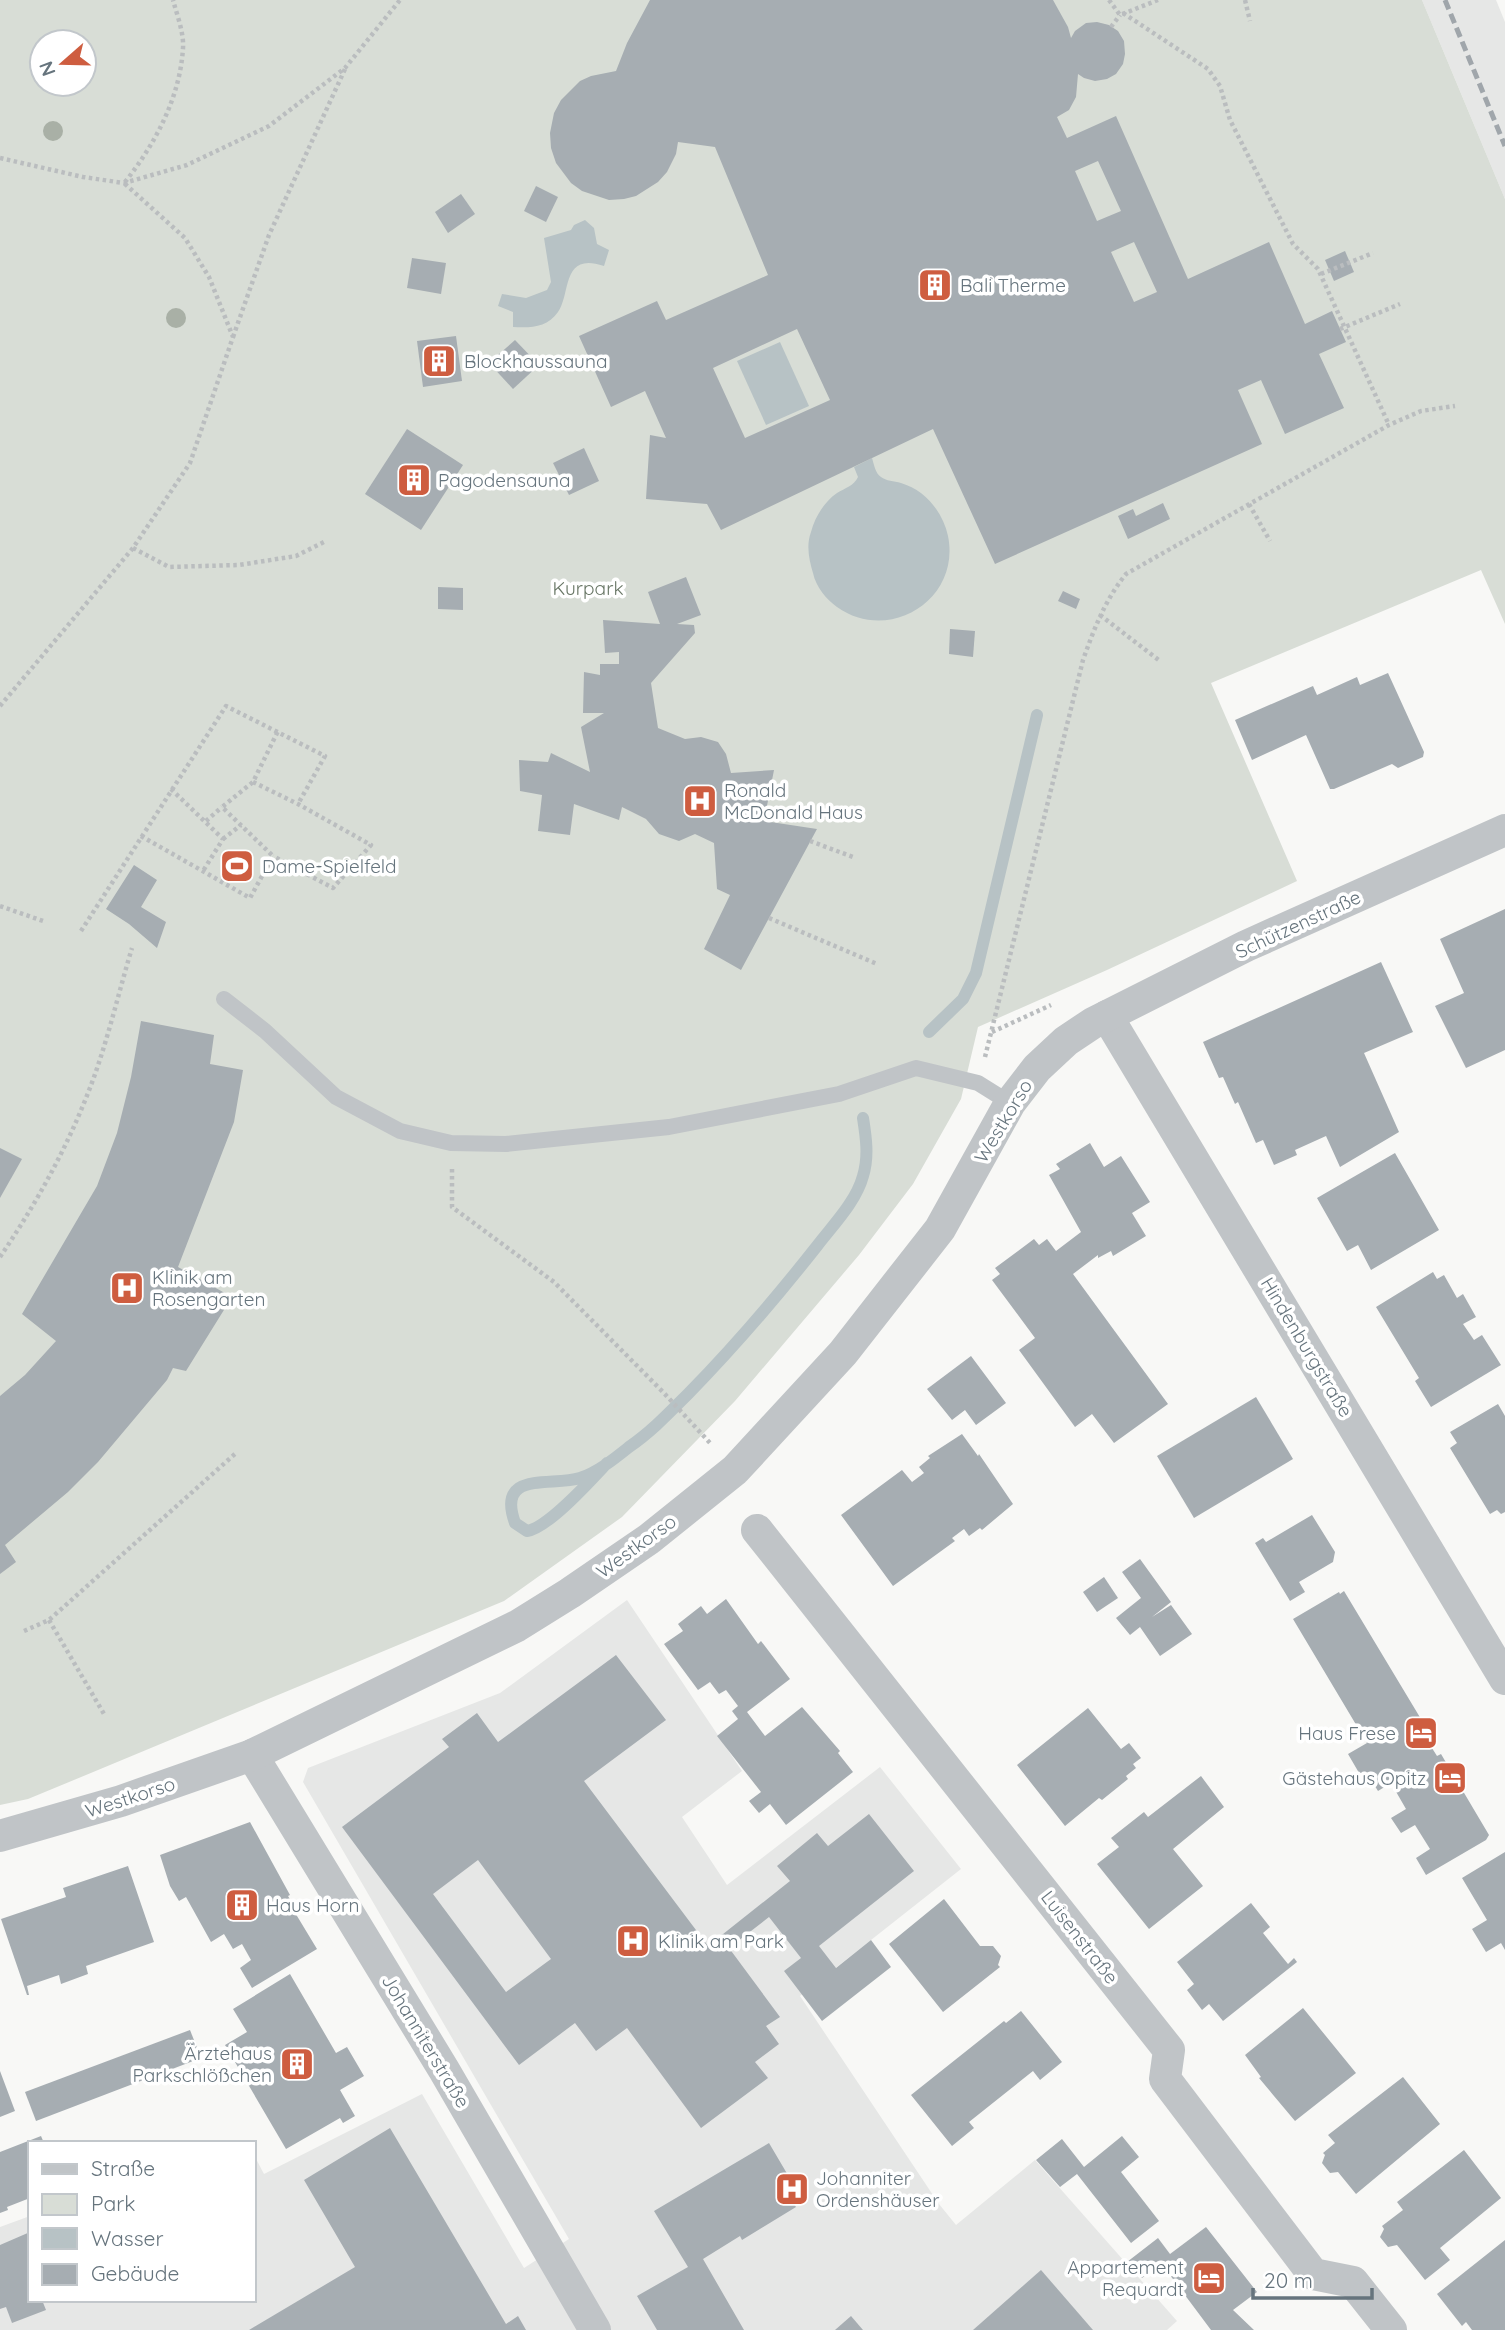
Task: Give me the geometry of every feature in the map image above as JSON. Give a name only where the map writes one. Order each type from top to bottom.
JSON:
[{"type":"street","name":"Schützenstraße","points":[[1100,1020],[1246,947],[1505,830]]},
{"type":"street","name":"Westkorso","points":[[0,1836],[59,1821],[253,1755],[517,1626],[649,1539],[735,1471],[844,1353],[940,1229],[1010,1104],[1037,1068],[1066,1041],[1100,1020]]},
{"type":"street","name":"Hindenburgstraße","points":[[1100,1020],[1505,1679]]},
{"type":"street","name":"Luisenstraße","points":[[757,1530],[1169,2050],[1164,2079],[1313,2274],[1353,2282],[1391,2330]]},
{"type":"street","name":"Johanniterstraße","points":[[253,1755],[444,2070],[595,2330]]},
{"type":"lane","points":[[224,999],[265,1031],[336,1097],[400,1131],[451,1143],[506,1144],[670,1128],[839,1094],[916,1068],[978,1083],[1010,1104]]},
{"type":"path","points":[[124,183],[143,159],[174,100],[183,46],[173,0]]},
{"type":"path","points":[[0,158],[83,177],[124,183],[187,165],[269,126],[345,68],[400,0]]},
{"type":"path","points":[[1109,0],[1122,14],[1208,69],[1220,86],[1230,120],[1293,244],[1321,274],[1343,328],[1389,425]]},
{"type":"path","points":[[1111,27],[1122,14],[1158,0]]},
{"type":"path","points":[[1245,0],[1250,21]]},
{"type":"path","points":[[0,706],[133,548],[190,463],[269,234],[345,68]]},
{"type":"path","points":[[124,183],[185,238],[209,277],[233,338]]},
{"type":"path","points":[[1321,274],[1373,253]]},
{"type":"path","points":[[1343,328],[1400,304]]},
{"type":"path","points":[[991,1032],[1083,660],[1100,615],[1113,590],[1126,574],[1389,425],[1420,411],[1455,406]]},
{"type":"path","points":[[1249,504],[1270,541]]},
{"type":"path","points":[[133,548],[169,567],[239,565],[296,555],[324,542]]},
{"type":"path","points":[[1100,615],[1160,661]]},
{"type":"path","points":[[81,932],[226,706],[325,756],[298,804]]},
{"type":"path","points":[[206,821],[253,782],[278,732]]},
{"type":"path","points":[[222,807],[273,856],[333,888],[372,845],[253,782]]},
{"type":"path","points":[[172,789],[223,839]]},
{"type":"path","points":[[203,871],[223,839],[241,825]]},
{"type":"path","points":[[141,836],[250,898],[273,856]]},
{"type":"path","points":[[810,841],[853,857]]},
{"type":"path","points":[[0,906],[43,921]]},
{"type":"path","points":[[769,918],[877,964]]},
{"type":"path","points":[[0,1257],[27,1217],[68,1139],[95,1076],[132,948]]},
{"type":"path","points":[[451,1143],[452,1207],[554,1282],[684,1415]]},
{"type":"path","points":[[24,1631],[49,1620],[236,1453]]},
{"type":"path","points":[[49,1620],[104,1714]]},
{"type":"shaded area","points":[[1422,0],[1496,0],[1505,22],[1505,199]]},
{"type":"shaded area","points":[[627,1600],[742,1771],[682,1817],[727,1885],[880,1767],[961,1869],[800,1996],[939,2204],[956,2225],[1035,2160],[1177,2321],[1167,2330],[0,2330],[0,2227],[28,2217],[28,2302],[256,2302],[256,2159],[264,2174],[422,2094],[524,2268],[569,2239],[303,1782],[308,1768],[500,1693]]},
{"type":"green space","name":"Kurpark","points":[[0,0],[1422,0],[1505,199],[1505,624],[1481,570],[1211,683],[1297,881],[978,1027],[961,1099],[913,1184],[859,1255],[735,1401],[622,1517],[504,1601],[28,1799],[0,1805]]},
{"type":"water","points":[[585,220],[594,228],[597,244],[609,250],[604,266],[580,264],[574,269],[562,304],[549,321],[532,327],[513,327],[513,312],[498,306],[502,294],[526,298],[547,290],[551,282],[544,238],[571,230],[574,225]]},
{"type":"water","points":[[780,342],[809,406],[766,425],[737,361]]},
{"type":"water","points":[[872,458],[881,477],[910,486],[932,503],[946,527],[949,559],[943,579],[932,596],[917,609],[898,618],[878,621],[857,617],[829,600],[814,578],[808,547],[813,526],[824,505],[856,480],[858,477],[854,467]]},
{"type":"building","name":"Bali Therme","points":[[650,0],[1053,0],[1071,38],[1075,31],[1086,23],[1109,25],[1118,31],[1124,41],[1123,64],[1116,74],[1107,79],[1095,81],[1078,74],[1076,97],[1069,110],[1057,117],[1067,138],[1116,116],[1188,279],[1269,242],[1305,324],[1332,311],[1346,342],[1319,354],[1344,408],[1285,434],[1261,380],[1238,390],[1262,444],[995,564],[933,429],[721,530],[707,504],[646,499],[650,435],[666,438],[645,391],[611,407],[579,336],[657,301],[666,320],[768,275],[715,147],[678,142],[676,154],[667,172],[658,182],[636,196],[624,199],[609,200],[582,191],[571,183],[556,163],[550,133],[554,113],[561,100],[580,81],[616,71],[627,43]],"holes":[[[1098,161],[1121,211],[1097,221],[1075,171]],[[1134,242],[1157,292],[1134,302],[1111,252]],[[797,329],[830,400],[745,438],[713,368]]]},
{"type":"building","points":[[536,186],[558,197],[546,222],[524,211]]},
{"type":"building","points":[[461,194],[475,214],[448,233],[435,212]]},
{"type":"building","points":[[1345,251],[1354,272],[1334,281],[1325,260]]},
{"type":"building","points":[[412,258],[446,263],[441,294],[407,288]]},
{"type":"building","name":"Blockhaussauna","points":[[456,336],[462,381],[423,387],[417,341]]},
{"type":"building","points":[[515,340],[539,365],[513,389],[489,363]]},
{"type":"building","name":"Pagodensauna","points":[[407,429],[463,465],[421,530],[365,494]]},
{"type":"building","points":[[584,448],[599,481],[569,495],[553,463]]},
{"type":"building","points":[[1163,503],[1170,519],[1128,539],[1118,516],[1133,509],[1136,516]]},
{"type":"building","points":[[686,577],[701,615],[677,624],[694,625],[695,633],[651,683],[658,728],[685,739],[701,737],[718,742],[726,754],[731,773],[774,770],[764,821],[817,829],[741,970],[704,949],[730,895],[717,889],[714,843],[695,834],[679,841],[659,834],[646,819],[622,807],[619,820],[574,804],[570,835],[538,831],[542,795],[520,791],[519,760],[548,762],[551,753],[590,772],[581,727],[604,713],[583,713],[584,672],[600,675],[600,664],[619,664],[619,652],[605,653],[603,620],[660,624],[648,592]]},
{"type":"building","points":[[438,587],[463,588],[463,610],[438,609]]},
{"type":"building","points":[[1063,591],[1080,599],[1076,609],[1058,601]]},
{"type":"building","points":[[950,629],[975,631],[973,657],[949,654]]},
{"type":"building","points":[[1388,673],[1424,752],[1423,757],[1398,768],[1392,764],[1334,789],[1330,789],[1306,735],[1252,760],[1235,720],[1313,686],[1317,695],[1357,677],[1360,685]]},
{"type":"building","points":[[134,865],[157,880],[141,907],[166,922],[157,948],[106,909]]},
{"type":"building","points":[[1505,909],[1505,1050],[1466,1068],[1435,1006],[1464,993],[1440,939]]},
{"type":"building","points":[[1381,962],[1413,1032],[1364,1053],[1399,1132],[1340,1167],[1326,1136],[1295,1150],[1297,1155],[1274,1165],[1263,1140],[1256,1143],[1238,1102],[1235,1104],[1223,1077],[1219,1078],[1203,1042]]},
{"type":"building","name":"Klinik am Rosengarten","points":[[141,1021],[214,1035],[210,1064],[243,1070],[234,1122],[178,1267],[232,1297],[186,1371],[173,1368],[167,1380],[98,1462],[68,1492],[5,1545],[16,1562],[0,1574],[0,1396],[25,1375],[56,1341],[22,1314],[97,1186],[117,1133]]},
{"type":"building","points":[[1090,1143],[1104,1167],[1121,1156],[1150,1202],[1132,1213],[1146,1236],[1113,1256],[1111,1251],[1098,1258],[1098,1255],[1073,1274],[1168,1404],[1114,1443],[1092,1414],[1075,1427],[1019,1350],[1035,1338],[992,1280],[1000,1274],[995,1268],[1034,1239],[1039,1245],[1047,1239],[1056,1251],[1081,1232],[1049,1175],[1060,1169],[1056,1164]]},
{"type":"building","points":[[0,1148],[22,1159],[0,1198]]},
{"type":"building","points":[[1395,1153],[1439,1230],[1371,1270],[1358,1245],[1347,1251],[1317,1198]]},
{"type":"building","points":[[1433,1272],[1437,1279],[1444,1275],[1457,1298],[1463,1294],[1476,1317],[1463,1324],[1474,1340],[1482,1335],[1501,1365],[1431,1407],[1415,1381],[1419,1378],[1376,1307]]},
{"type":"building","points":[[971,1356],[1006,1403],[976,1425],[965,1410],[952,1420],[927,1389]]},
{"type":"building","points":[[1256,1397],[1293,1459],[1194,1518],[1157,1456]]},
{"type":"building","points":[[1498,1404],[1505,1416],[1505,1512],[1501,1514],[1497,1510],[1490,1514],[1450,1448],[1457,1443],[1450,1432]]},
{"type":"building","points":[[962,1434],[1013,1504],[982,1530],[980,1528],[969,1536],[964,1529],[952,1538],[955,1541],[893,1586],[841,1515],[902,1470],[912,1482],[924,1473],[919,1467],[930,1458],[928,1456]]},
{"type":"building","points":[[1312,1515],[1335,1552],[1333,1562],[1299,1582],[1305,1592],[1290,1601],[1255,1543],[1263,1538],[1266,1542]]},
{"type":"building","points":[[1140,1559],[1171,1602],[1152,1617],[1171,1605],[1192,1634],[1160,1656],[1140,1627],[1130,1635],[1116,1618],[1141,1598],[1122,1572]]},
{"type":"building","points":[[1104,1577],[1118,1598],[1097,1612],[1083,1592]]},
{"type":"building","points":[[1344,1591],[1430,1734],[1425,1737],[1437,1756],[1441,1754],[1489,1835],[1486,1840],[1426,1875],[1416,1858],[1430,1849],[1415,1825],[1401,1833],[1391,1818],[1406,1809],[1391,1783],[1378,1791],[1368,1775],[1362,1778],[1348,1754],[1367,1743],[1293,1619]]},
{"type":"building","points":[[726,1599],[758,1644],[761,1641],[790,1679],[747,1712],[765,1736],[802,1707],[840,1751],[838,1753],[853,1772],[786,1825],[770,1804],[759,1813],[749,1801],[761,1792],[717,1736],[738,1719],[732,1711],[738,1706],[726,1690],[719,1694],[710,1682],[698,1690],[664,1644],[683,1631],[678,1624],[701,1606],[707,1614]]},
{"type":"building","points":[[616,1655],[666,1720],[584,1781],[708,1946],[790,1881],[777,1866],[817,1833],[828,1846],[869,1814],[914,1871],[819,1946],[836,1968],[871,1940],[891,1967],[822,2021],[784,1971],[801,1958],[769,1917],[729,1948],[780,2017],[766,2026],[779,2044],[755,2062],[768,2078],[701,2128],[627,2028],[596,2051],[575,2023],[519,2065],[342,1827],[449,1747],[442,1739],[477,1713],[498,1742]],"holes":[[[478,1860],[551,1959],[506,1992],[433,1894]]]},
{"type":"building","points":[[1088,1708],[1121,1749],[1129,1743],[1141,1758],[1133,1764],[1136,1768],[1126,1776],[1128,1779],[1102,1800],[1099,1798],[1065,1826],[1017,1765]]},
{"type":"building","points":[[1201,1776],[1224,1807],[1173,1849],[1203,1886],[1149,1929],[1097,1864],[1119,1847],[1111,1838],[1144,1812],[1148,1817]]},
{"type":"building","name":"Haus Horn","points":[[250,1822],[290,1895],[288,1896],[296,1909],[294,1911],[317,1949],[252,1988],[240,1968],[251,1960],[242,1944],[233,1949],[224,1934],[211,1942],[186,1897],[179,1901],[170,1886],[160,1855]]},
{"type":"building","points":[[1505,1852],[1505,1950],[1501,1943],[1486,1952],[1472,1929],[1487,1920],[1462,1878]]},
{"type":"building","points":[[128,1866],[154,1942],[86,1966],[88,1974],[61,1984],[59,1975],[27,1986],[27,1995],[1,1919],[66,1897],[63,1888]]},
{"type":"building","points":[[944,1899],[980,1946],[993,1946],[1001,1956],[998,1965],[1000,1967],[943,2012],[889,1944]]},
{"type":"building","points":[[1251,1903],[1270,1927],[1263,1933],[1288,1964],[1294,1958],[1297,1962],[1223,2021],[1209,2004],[1202,2010],[1187,1990],[1194,1984],[1177,1962]]},
{"type":"building","name":"Ärztehaus Parkschlößchen","points":[[290,1974],[336,2053],[347,2047],[364,2076],[340,2090],[355,2116],[343,2123],[340,2118],[286,2149],[225,2045],[247,2032],[233,2009]]},
{"type":"building","points":[[1303,2008],[1356,2073],[1295,2121],[1259,2078],[1261,2077],[1245,2055]]},
{"type":"building","points":[[1021,2011],[1062,2062],[1040,2080],[1033,2071],[969,2122],[974,2128],[952,2146],[911,2095],[1004,2021],[1006,2023]]},
{"type":"building","points":[[190,2030],[201,2058],[36,2121],[25,2092]]},
{"type":"building","points":[[0,2071],[15,2111],[0,2117]]},
{"type":"building","points":[[1403,2077],[1440,2124],[1356,2194],[1338,2172],[1330,2173],[1322,2163],[1325,2155],[1323,2153],[1335,2143],[1328,2135]]},
{"type":"building","points":[[390,2128],[506,2324],[518,2316],[526,2330],[249,2330],[355,2267],[304,2180]]},
{"type":"building","points":[[41,2136],[43,2141],[28,2141]]},
{"type":"building","points":[[1122,2136],[1139,2157],[1121,2172],[1159,2221],[1131,2243],[1077,2174],[1060,2187],[1036,2160],[1062,2139],[1084,2167]]},
{"type":"building","points":[[28,2141],[28,2199],[7,2207],[8,2210],[0,2213],[0,2152]]},
{"type":"building","points":[[769,2143],[802,2199],[794,2204],[796,2207],[742,2240],[740,2236],[703,2259],[744,2330],[657,2330],[637,2296],[688,2267],[654,2211]]},
{"type":"building","points":[[1464,2150],[1501,2198],[1440,2248],[1450,2260],[1425,2280],[1397,2245],[1388,2247],[1380,2237],[1384,2229],[1382,2226],[1403,2210],[1397,2202]]},
{"type":"building","name":"Appartement Requardt","points":[[1206,2227],[1257,2292],[1233,2310],[1254,2330],[1211,2330],[1161,2263],[1142,2278],[1127,2262],[1158,2238],[1170,2254]]},
{"type":"building","points":[[28,2233],[28,2302],[43,2302],[46,2310],[12,2323],[6,2307],[0,2309],[0,2245]]},
{"type":"building","points":[[1505,2240],[1505,2330],[1472,2330],[1466,2322],[1462,2326],[1437,2294]]},
{"type":"building","points":[[1041,2270],[1093,2330],[973,2330]]},
{"type":"building","points":[[851,2316],[863,2330],[835,2330]]},
{"type":"waterway","points":[[929,1032],[963,999],[976,973],[1037,715]]},
{"type":"waterway","points":[[607,1463],[600,1471],[569,1502],[536,1528],[527,1531],[515,1523],[511,1506],[513,1495],[520,1488],[530,1484],[580,1478],[593,1472],[599,1469],[606,1465],[667,1415],[754,1322],[837,1221],[860,1186],[866,1162],[863,1118]]},
{"type":"railway","points":[[1445,0],[1505,146]]},
{"type":"place","name":"Bali Therme","points":[[935,285]]},
{"type":"place","name":"Blockhaussauna","points":[[439,361]]},
{"type":"place","name":"Pagodensauna","points":[[414,480]]},
{"type":"place","name":"Ronald McDonald Haus","points":[[700,801]]},
{"type":"place","name":"Dame-Spielfeld","points":[[237,866]]},
{"type":"place","name":"Klinik am Rosengarten","points":[[127,1288]]},
{"type":"place","name":"Haus Frese","points":[[1421,1733]]},
{"type":"place","name":"Gästehaus Opitz","points":[[1450,1778]]},
{"type":"place","name":"Haus Horn","points":[[242,1905]]},
{"type":"place","name":"Klinik am Park","points":[[633,1941]]},
{"type":"place","name":"Ärztehaus Parkschlößchen","points":[[297,2064]]},
{"type":"place","name":"Johanniter Ordenshäuser","points":[[792,2189]]},
{"type":"place","name":"Appartement Requardt","points":[[1209,2278]]}]
